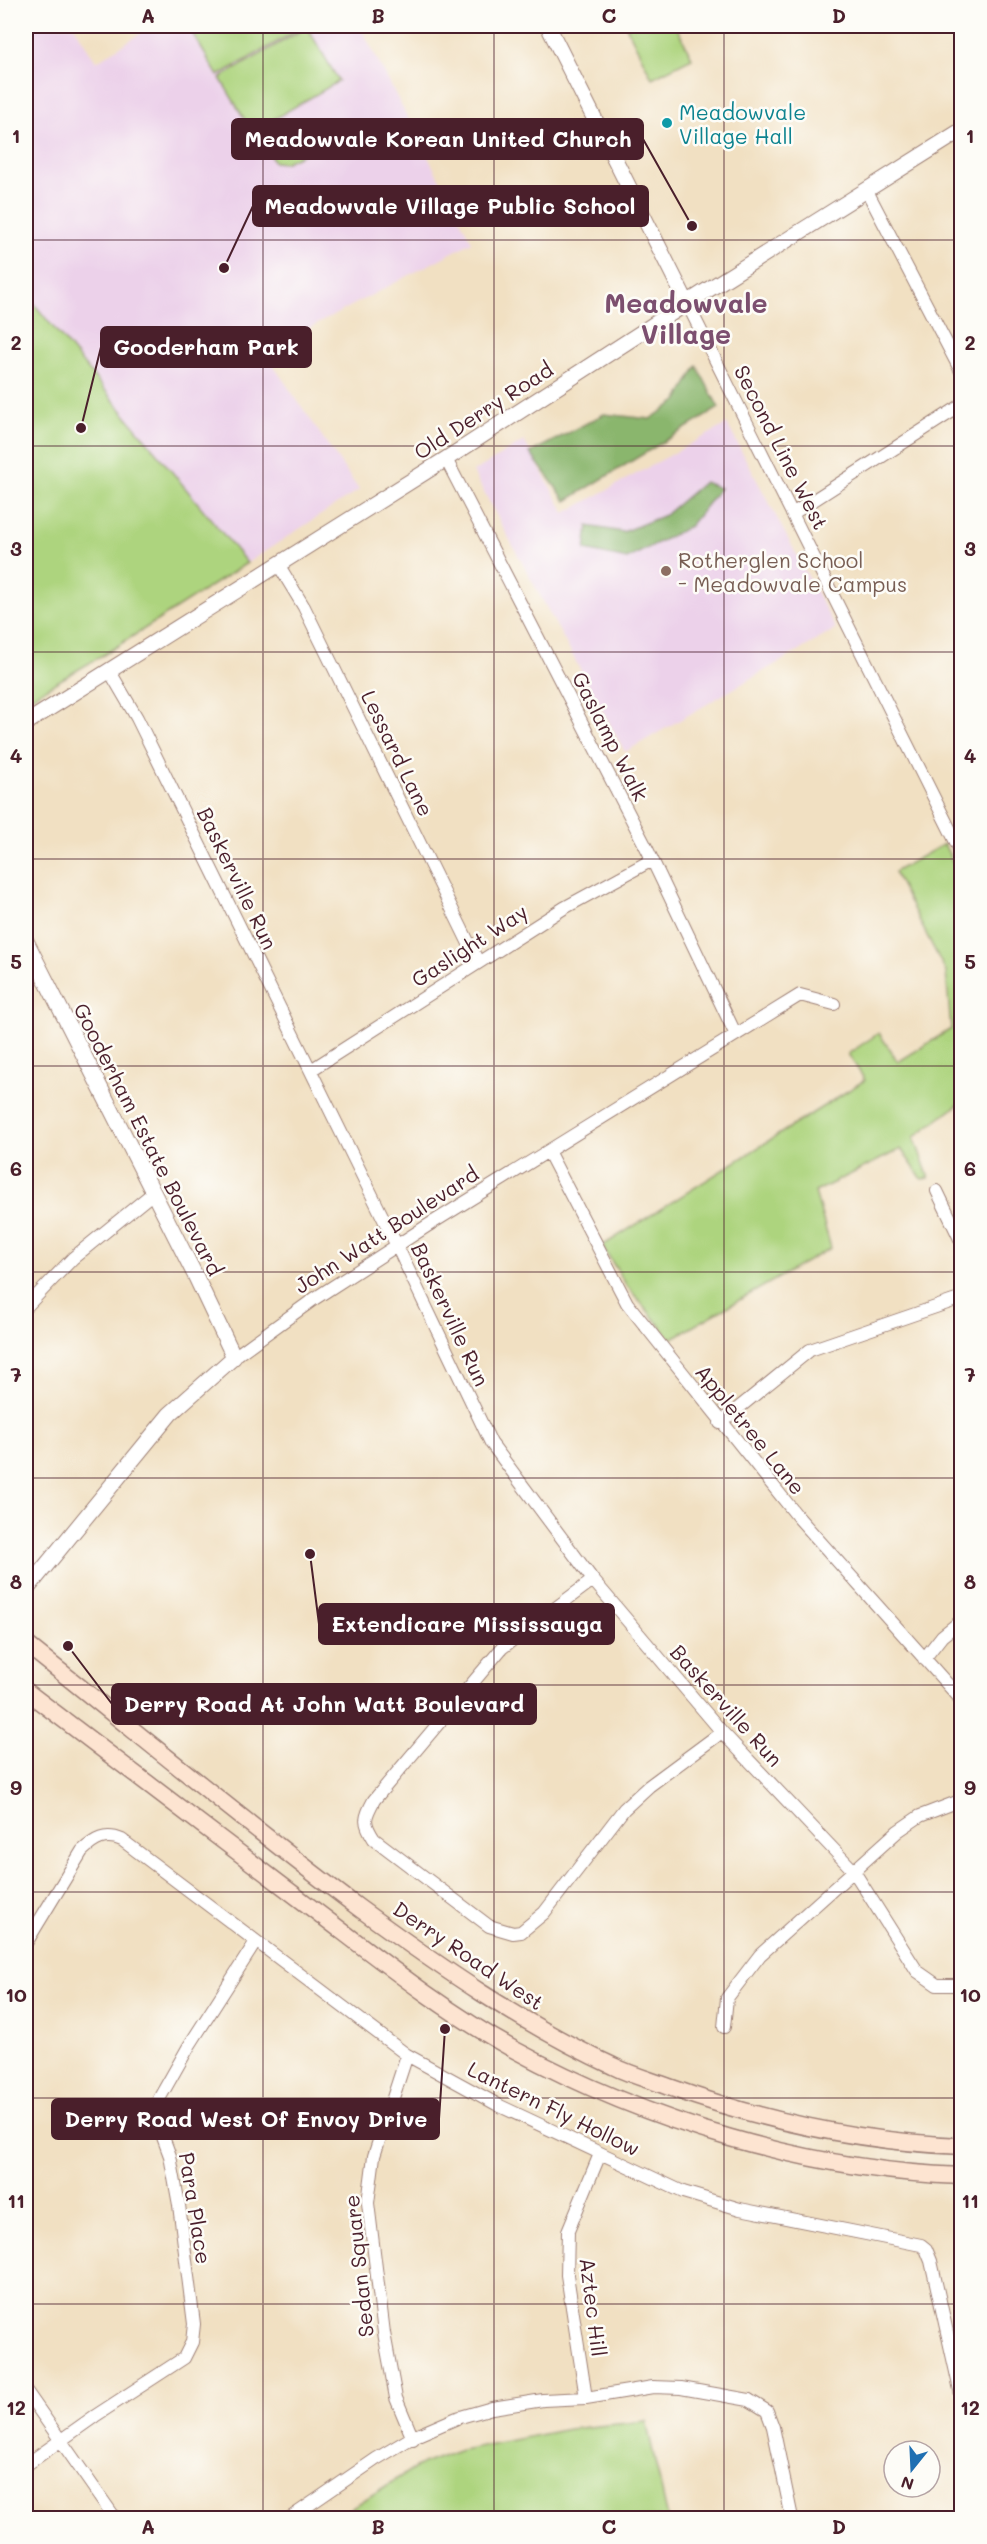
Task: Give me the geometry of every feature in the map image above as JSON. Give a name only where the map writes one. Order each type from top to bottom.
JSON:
[{"type":"main road","name":"Derry Road West","points":[[26,1644],[292,1858],[432,1961],[530,2024],[615,2068],[714,2103],[833,2132],[914,2144],[962,2146]]},
{"type":"main road","points":[[26,1691],[416,1987],[512,2048],[605,2095],[704,2131],[832,2162],[913,2174],[962,2176]]},
{"type":"street","name":"Second Line West","points":[[548,26],[962,854]]},
{"type":"street","name":"Old Derry Road","points":[[26,723],[962,130]]},
{"type":"street","points":[[867,191],[962,373]]},
{"type":"street","points":[[792,514],[962,405]]},
{"type":"street","name":"Gaslamp Walk","points":[[446,459],[652,860],[735,1033]]},
{"type":"street","name":"Lessard Lane","points":[[278,564],[304,607],[478,962]]},
{"type":"street","name":"Baskerville Run","points":[[108,670],[137,718],[311,1070],[490,1443],[593,1580],[722,1732],[853,1870],[916,1971],[937,1984],[962,1985]]},
{"type":"street","name":"Gaslight Way","points":[[311,1070],[564,908],[652,860]]},
{"type":"street","name":"Gooderham Estate Boulevard","points":[[26,941],[234,1357]]},
{"type":"street","name":"John Watt Boulevard","points":[[26,1590],[170,1414],[234,1357],[314,1299],[735,1033],[800,995],[834,1004]]},
{"type":"street","name":"Appletree Lane","points":[[548,1151],[627,1303],[720,1423],[798,1517],[958,1695],[962,1704]]},
{"type":"street","points":[[937,1191],[962,1243]]},
{"type":"street","points":[[28,1297],[153,1192]]},
{"type":"street","points":[[720,1423],[810,1350],[962,1298]]},
{"type":"street","points":[[593,1580],[502,1648],[480,1673],[374,1800],[367,1813],[365,1825],[374,1839],[489,1926],[513,1933],[521,1932],[544,1913],[624,1809],[649,1786],[722,1732]]},
{"type":"street","points":[[924,1659],[942,1636],[962,1620]]},
{"type":"street","points":[[724,2027],[727,1998],[760,1955],[898,1831],[920,1816],[962,1800]]},
{"type":"street","name":"Lantern Fly Hollow","points":[[26,1943],[82,1851],[94,1840],[112,1836],[122,1840],[255,1943],[407,2055],[490,2101],[683,2192],[740,2209],[921,2245],[926,2249],[931,2260],[962,2399]]},
{"type":"street","name":"Para Place","points":[[26,2465],[61,2439],[184,2358],[189,2351],[194,2324],[177,2195],[170,2156],[160,2129],[159,2099],[189,2046],[255,1943]]},
{"type":"street","name":"Sedan Square","points":[[407,2055],[374,2156],[368,2203],[384,2334],[396,2398],[413,2439]]},
{"type":"street","name":"Aztec Hill","points":[[586,2398],[567,2275],[567,2247],[568,2231],[575,2210],[600,2154]]},
{"type":"street","points":[[290,2518],[376,2458],[457,2418],[492,2408],[543,2400],[586,2398],[653,2387],[681,2388],[749,2400],[767,2411],[773,2427],[792,2518]]},
{"type":"street","points":[[26,2391],[115,2518]]},
{"type":"shaded area","points":[[26,26],[74,26],[96,62],[152,26],[360,26],[472,242],[264,352],[359,490],[247,563],[26,294]]},
{"type":"shaded area","name":"Rotherglen School - Meadowvale Campus","points":[[727,424],[836,629],[625,752],[473,472],[524,441],[565,513]]},
{"type":"green space","points":[[188,26],[305,26],[218,76]]},
{"type":"green space","points":[[626,26],[676,26],[692,58],[652,78]]},
{"type":"green space","points":[[307,27],[339,81],[252,132],[220,78]]},
{"type":"green space","points":[[305,123],[316,124],[320,132],[315,145],[308,147],[307,152],[284,163],[274,162],[267,151],[270,141]]},
{"type":"green space","points":[[26,294],[247,563],[105,654],[26,700]]},
{"type":"green space","points":[[697,366],[719,408],[566,501],[530,453],[604,414],[650,419],[677,401]]},
{"type":"green space","points":[[704,482],[720,488],[690,526],[627,559],[585,550],[588,526],[623,532],[665,515]]},
{"type":"green space","points":[[944,844],[961,879],[962,1102],[914,1137],[929,1178],[922,1179],[901,1149],[815,1192],[831,1248],[671,1339],[627,1286],[602,1246],[865,1080],[848,1054],[879,1033],[898,1062],[951,1029],[946,972],[894,872]]},
{"type":"green space","points":[[646,2421],[668,2518],[336,2518],[417,2466],[461,2450],[569,2429]]},
{"type":"place","name":"Meadowvale Village Hall","points":[[667,123]]},
{"type":"place","name":"Meadowvale Korean United Church","points":[[692,226]]},
{"type":"place","name":"Meadowvale Village Public School","points":[[224,268]]},
{"type":"place","name":"Gooderham Park","points":[[81,428]]},
{"type":"place","name":"Rotherglen School - Meadowvale Campus","points":[[666,571]]},
{"type":"place","name":"Extendicare Mississauga","points":[[310,1554]]},
{"type":"place","name":"Derry Road At John Watt Boulevard","points":[[68,1646]]},
{"type":"place","name":"Derry Road West Of Envoy Drive","points":[[445,2029]]},
{"type":"district","name":"Meadowvale Village","points":[[686,318]]}]
